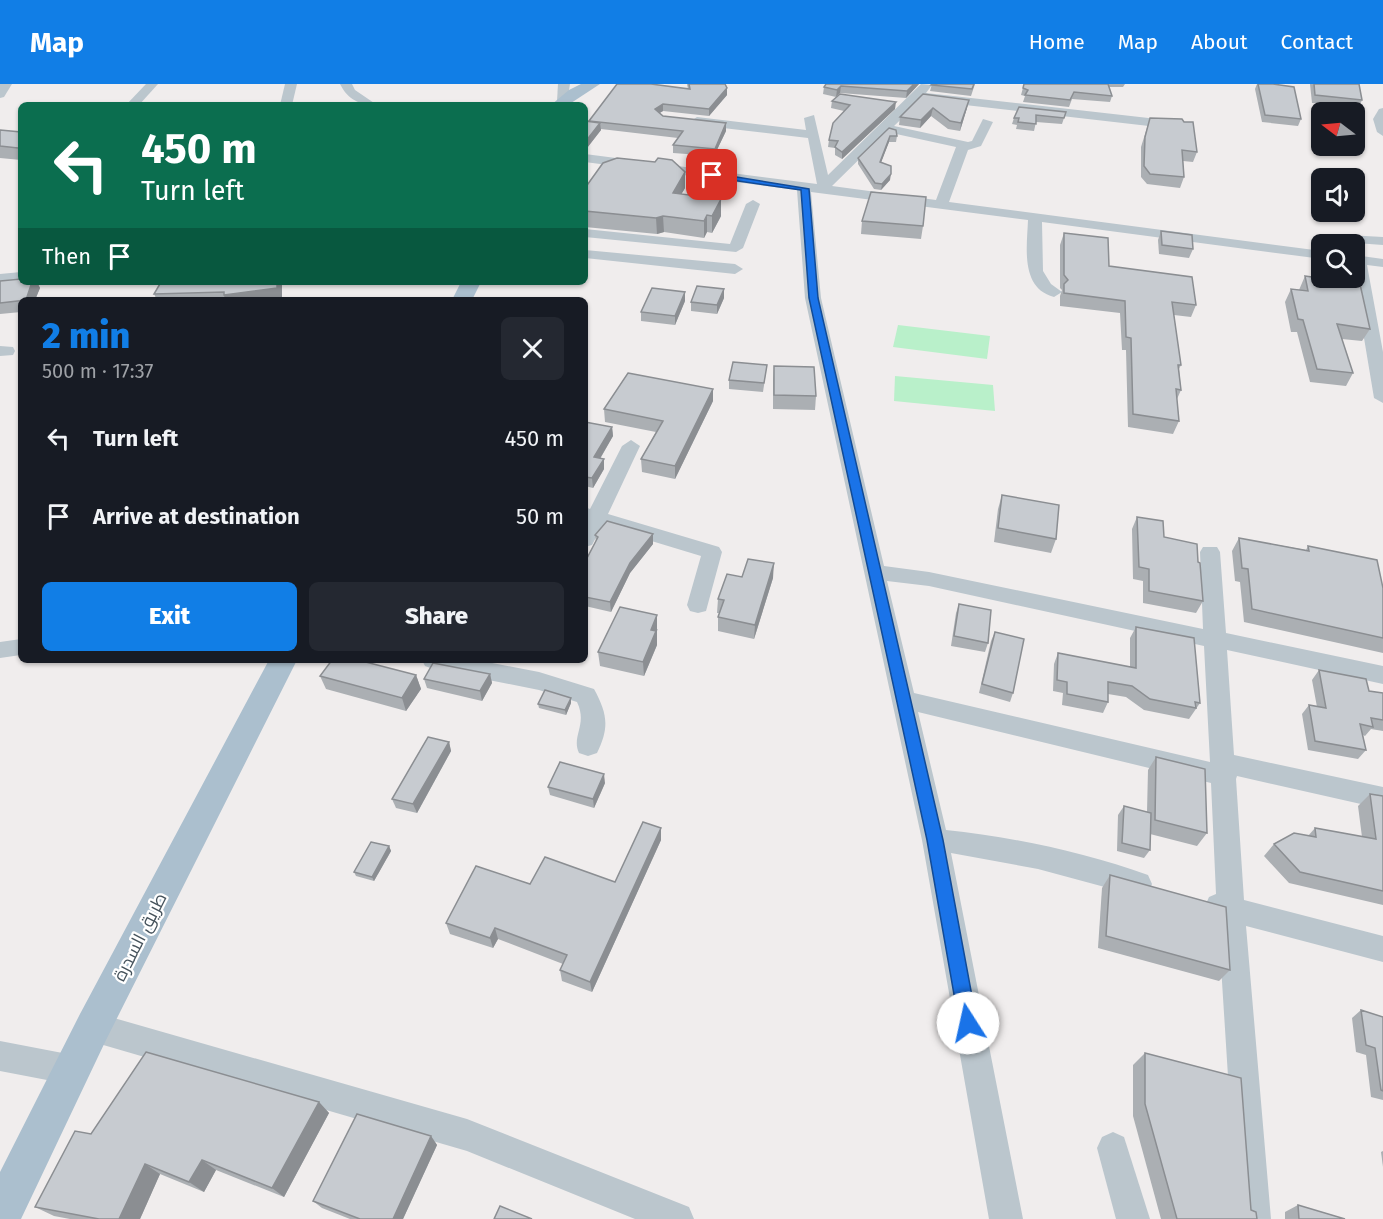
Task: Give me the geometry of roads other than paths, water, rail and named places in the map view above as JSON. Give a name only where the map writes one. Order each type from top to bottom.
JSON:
[{"type":"main road","points":[[563,102],[592,84]]},
{"type":"main road","name":"طريق السدرة","points":[[0,1217],[93,1027],[281,663]]},
{"type":"street","points":[[0,95],[6,84]]},
{"type":"street","points":[[135,102],[152,84]]},
{"type":"street","points":[[287,102],[291,84]]},
{"type":"street","points":[[346,84],[350,92],[366,102]]},
{"type":"street","points":[[562,102],[575,84]]},
{"type":"street","points":[[818,188],[884,128],[927,84]]},
{"type":"street","points":[[908,101],[1175,125]]},
{"type":"street","points":[[1383,111],[1379,119],[1383,132]]},
{"type":"street","points":[[810,118],[818,188],[813,298],[935,840],[1006,1219]]},
{"type":"street","points":[[686,120],[813,135]]},
{"type":"street","points":[[884,128],[963,145],[977,143],[987,122]]},
{"type":"street","points":[[941,206],[963,145]]},
{"type":"street","points":[[588,158],[1311,254]]},
{"type":"street","points":[[588,233],[725,249],[736,248],[753,204]]},
{"type":"street","points":[[1035,218],[1036,278],[1043,286],[1054,292]]},
{"type":"street","points":[[1365,240],[1383,241]]},
{"type":"street","points":[[588,254],[735,269]]},
{"type":"street","points":[[1365,260],[1383,262]]},
{"type":"street","points":[[0,279],[18,277]]},
{"type":"street","points":[[1362,288],[1383,398]]},
{"type":"street","points":[[631,446],[590,515],[712,552],[698,604]]},
{"type":"street","points":[[1210,552],[1231,910],[1254,1219]]},
{"type":"street","points":[[873,572],[929,579],[1383,675]]},
{"type":"street","points":[[0,650],[18,647]]},
{"type":"street","points":[[448,663],[539,681],[586,695],[596,714],[588,746]]},
{"type":"street","points":[[904,700],[1224,770],[1383,798]]},
{"type":"street","points":[[935,840],[1020,851],[1165,891]]},
{"type":"street","points":[[1198,901],[1383,950]]},
{"type":"street","points":[[93,1027],[467,1135],[677,1219]]},
{"type":"street","points":[[0,1056],[73,1070]]},
{"type":"street","points":[[1113,1148],[1133,1219]]}]
